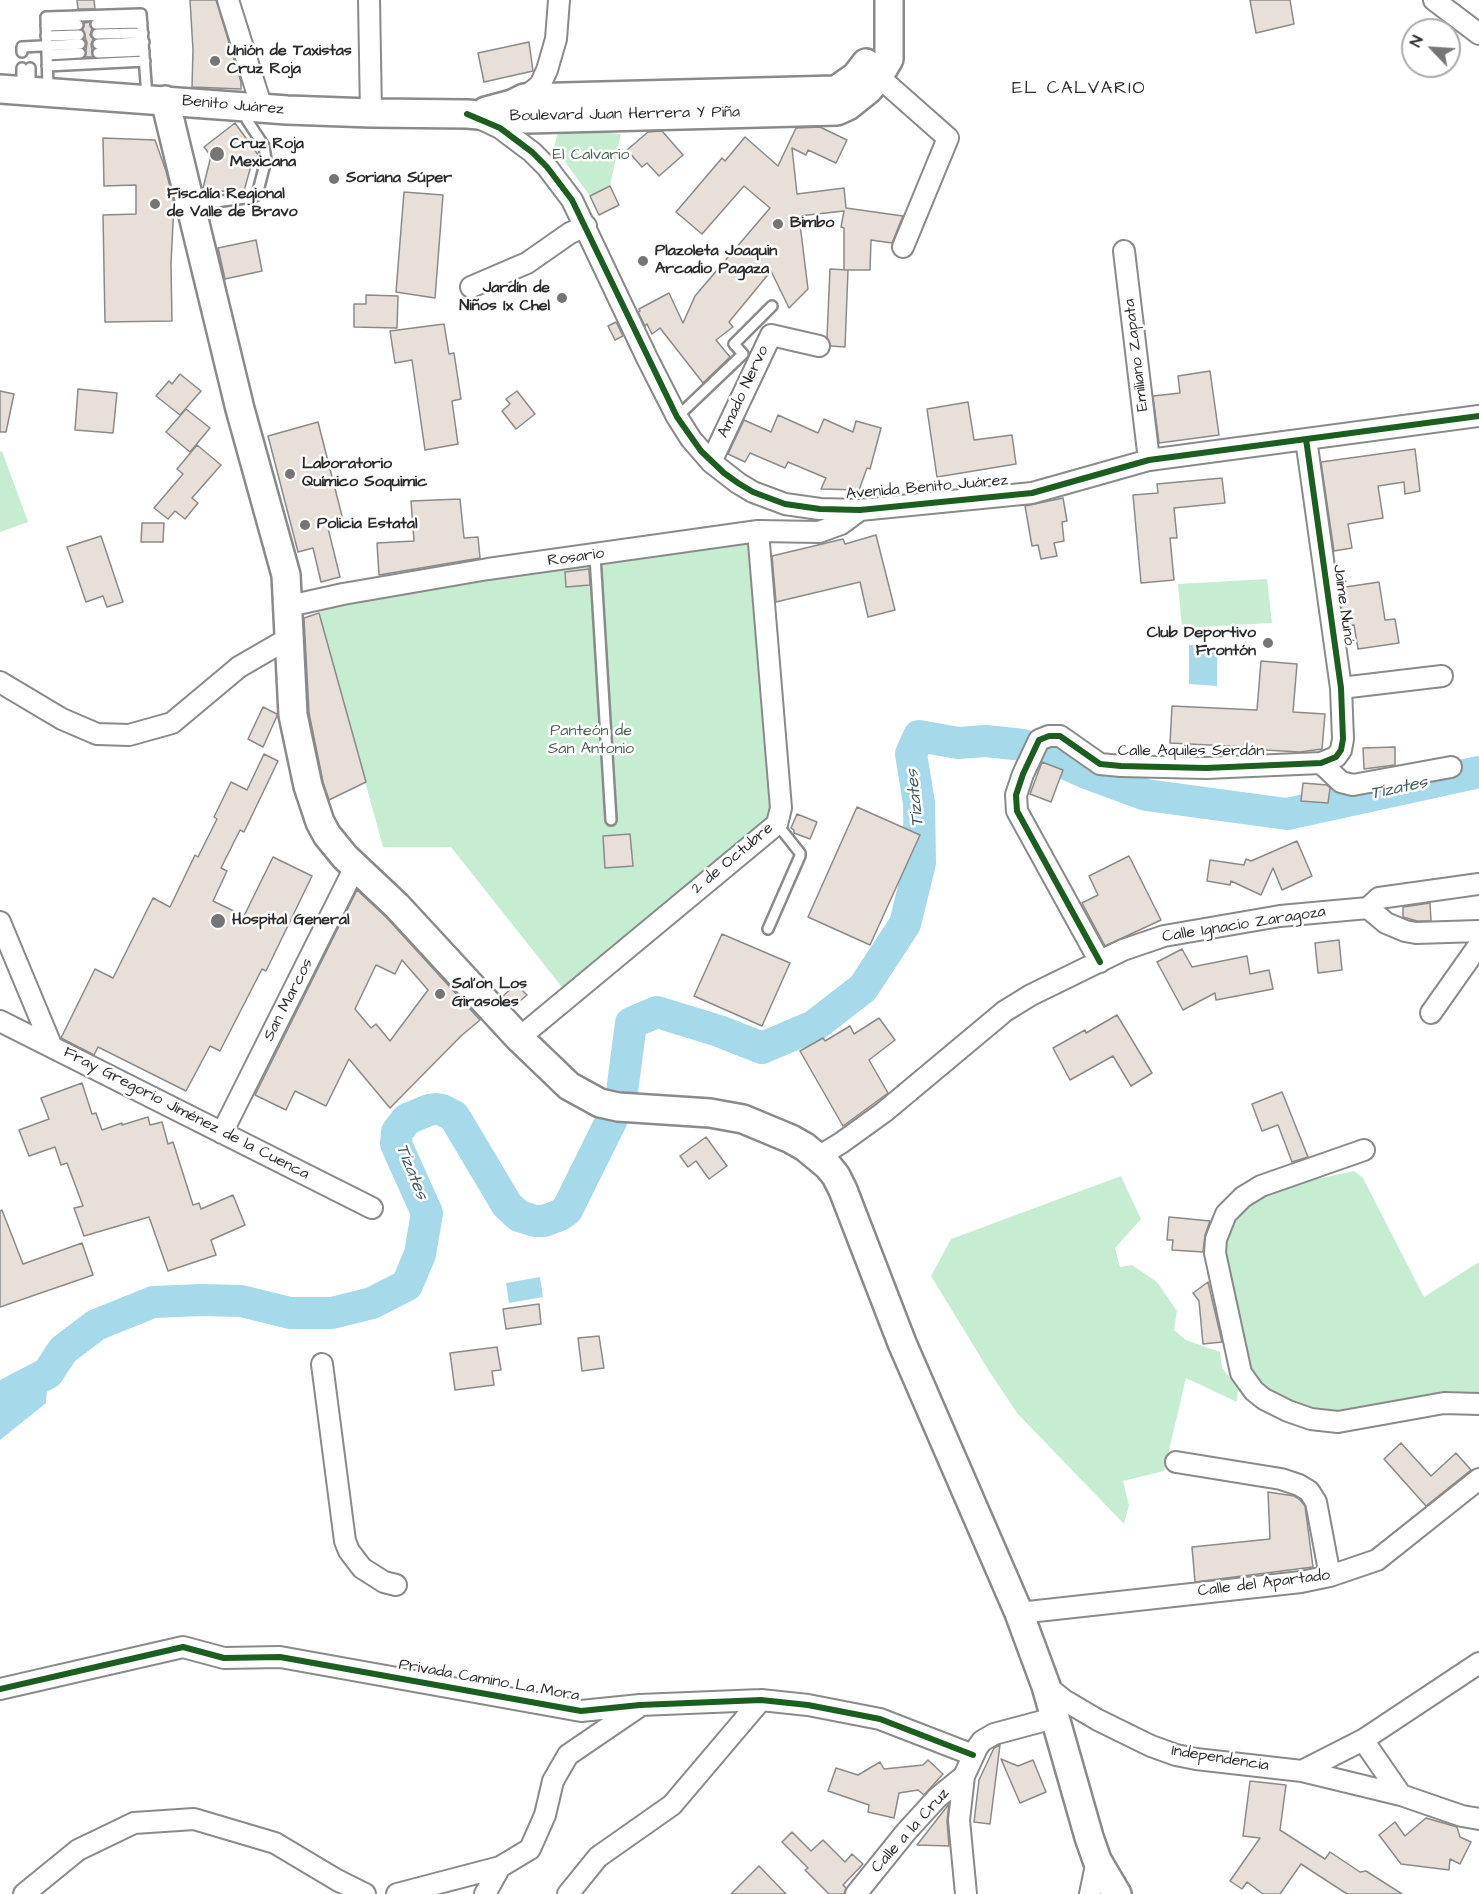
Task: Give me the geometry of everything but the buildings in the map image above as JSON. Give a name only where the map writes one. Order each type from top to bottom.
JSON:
[{"type":"main road","name":"Boulevard Juan Herrera Y Piña","points":[[467,114],[499,108],[524,98],[836,90],[856,76],[872,55],[872,0]]},
{"type":"main road","name":"Boulevard Juan Herrera Y Piña","points":[[467,114],[527,119],[837,111],[858,99],[879,77],[890,59],[889,0]]},
{"type":"main road","name":"Benito Juárez","points":[[28,81],[156,100],[371,113],[467,114]]},
{"type":"main road","points":[[156,100],[190,205],[240,409],[286,575],[293,715],[314,809],[331,841],[397,906],[519,1038],[569,1086],[600,1103],[618,1107],[725,1115],[743,1119],[783,1136],[818,1157],[828,1166],[843,1190],[902,1343],[1019,1613],[1046,1686],[1097,1860],[1117,1894]]},
{"type":"street","points":[[228,0],[254,107]]},
{"type":"street","points":[[369,0],[371,113]]},
{"type":"street","points":[[524,98],[540,85],[547,70],[556,39],[559,0]]},
{"type":"street","points":[[1434,0],[1479,34]]},
{"type":"street","points":[[879,77],[948,138],[903,247]]},
{"type":"street","name":"Avenida Benito Juárez","points":[[467,114],[500,128],[532,153],[561,183],[586,226],[642,349],[691,439],[711,462],[738,483],[777,501],[802,508],[860,510],[1032,493],[1149,459],[1479,416]]},
{"type":"street","points":[[471,287],[527,263],[570,233],[586,226]]},
{"type":"street","name":"Emiliano Zapata","points":[[1124,251],[1149,459]]},
{"type":"street","name":"Amado Nervo","points":[[711,462],[771,335],[819,346]]},
{"type":"street","name":"Jaime Nunó","points":[[1306,439],[1341,688],[1343,739],[1341,750],[1336,757],[1321,762]]},
{"type":"street","name":"Rosario","points":[[289,606],[343,594],[488,569],[595,556],[758,531],[819,532],[841,524],[860,510]]},
{"type":"street","name":"2 de Octubre","points":[[519,1038],[777,824],[781,808],[758,531]]},
{"type":"street","points":[[0,682],[62,719],[97,734],[129,735],[172,723],[239,667],[289,638]]},
{"type":"street","points":[[1341,688],[1442,676]]},
{"type":"street","name":"Calle Aquiles Serdán","points":[[1100,962],[1017,811],[1016,795],[1036,744],[1044,737],[1060,736],[1100,764],[1121,766],[1206,768],[1321,762]]},
{"type":"street","points":[[1321,762],[1341,782],[1353,785],[1451,767]]},
{"type":"street","name":"San Marcos","points":[[222,1133],[355,867]]},
{"type":"street","name":"Calle Ignacio Zaragoza","points":[[818,1157],[884,1112],[1005,1011],[1031,995],[1123,950],[1164,936],[1280,916],[1368,908],[1379,898],[1479,884]]},
{"type":"street","points":[[1368,908],[1386,923],[1405,931],[1416,933],[1479,931]]},
{"type":"street","points":[[0,922],[52,1047]]},
{"type":"street","points":[[1431,1013],[1479,945]]},
{"type":"street","name":"Fray Gregorio Jiménez de la Cuenca","points":[[0,1021],[372,1208]]},
{"type":"street","points":[[1364,1150],[1262,1186],[1243,1197],[1226,1214],[1216,1239],[1215,1253],[1241,1373],[1254,1391],[1264,1399],[1311,1419],[1338,1422],[1444,1403],[1479,1404]]},
{"type":"street","points":[[322,1364],[345,1541],[363,1568],[384,1582],[396,1585]]},
{"type":"street","points":[[1176,1462],[1281,1479],[1309,1491],[1316,1502],[1330,1576]]},
{"type":"street","name":"Calle del Apartado","points":[[1019,1613],[1301,1582],[1330,1576],[1377,1560],[1479,1479]]},
{"type":"street","name":"Privada Camino La Mora","points":[[0,1689],[183,1647],[224,1658],[280,1657],[581,1711],[761,1700],[808,1705],[854,1713],[906,1728],[973,1755]]},
{"type":"street","points":[[1302,1771],[1363,1740],[1479,1663]]},
{"type":"street","name":"Independencia","points":[[1046,1686],[1089,1715],[1151,1746],[1196,1759],[1302,1771],[1401,1795],[1462,1816],[1479,1819]]},
{"type":"street","points":[[568,1894],[598,1857],[672,1805],[761,1700]]},
{"type":"street","points":[[397,1894],[500,1867],[530,1849],[545,1815],[553,1781],[568,1755],[640,1706]]},
{"type":"street","name":"Calle a la Cruz","points":[[856,1894],[929,1806],[964,1776],[977,1748],[988,1737],[1054,1718]]},
{"type":"street","points":[[1363,1740],[1401,1795]]},
{"type":"street","points":[[964,1776],[958,1820],[966,1894]]},
{"type":"street","points":[[24,1894],[78,1850],[134,1823],[194,1819],[275,1842],[337,1880],[365,1894]]},
{"type":"street","points":[[1090,1894],[1097,1860]]},
{"type":"street","points":[[484,1894],[500,1867]]},
{"type":"lane","points":[[46,22],[78,25]]},
{"type":"lane","points":[[46,22],[143,32]]},
{"type":"lane","points":[[28,81],[47,46],[46,22]]},
{"type":"lane","points":[[143,32],[97,39],[143,32]]},
{"type":"lane","points":[[143,32],[145,62],[156,100]]},
{"type":"lane","points":[[27,50],[80,44],[47,46]]},
{"type":"lane","points":[[28,81],[145,62]]},
{"type":"lane","points":[[190,205],[257,195],[266,159],[264,146],[247,120],[254,107]]},
{"type":"lane","points":[[677,417],[743,354],[735,344],[772,306]]},
{"type":"lane","points":[[595,556],[611,820]]},
{"type":"lane","points":[[768,929],[800,856],[777,824]]},
{"type":"green space","name":"El Calvario","points":[[587,131],[621,134],[610,186],[590,196],[554,147],[557,135],[564,132]]},
{"type":"green space","points":[[2,451],[28,522],[0,532],[0,452]]},
{"type":"green space","name":"Panteón de San Antonio","points":[[754,539],[773,818],[565,991],[451,847],[383,847],[319,613],[332,604]]},
{"type":"green space","points":[[1267,579],[1272,623],[1182,628],[1178,584]]},
{"type":"green space","points":[[1354,1171],[1363,1178],[1424,1297],[1479,1262],[1479,1398],[1341,1416],[1290,1403],[1268,1393],[1244,1367],[1222,1239],[1241,1208],[1274,1188]]},
{"type":"green space","points":[[1121,1176],[1141,1219],[1115,1248],[1120,1267],[1132,1265],[1157,1282],[1177,1311],[1174,1330],[1186,1340],[1220,1352],[1222,1368],[1238,1388],[1237,1402],[1186,1378],[1164,1471],[1123,1481],[1129,1505],[1124,1524],[1017,1413],[931,1276],[951,1239]]},
{"type":"water","points":[[1189,645],[1217,647],[1217,686],[1189,684]]},
{"type":"water","points":[[540,1277],[543,1297],[509,1303],[506,1283]]},
{"type":"water","points":[[48,1373],[46,1403],[0,1440],[0,1403]]},
{"type":"waterway","name":"Tizates","points":[[622,1092],[631,1023],[657,1012],[719,1031],[762,1048],[814,1026],[863,988],[905,924],[920,863],[919,803],[911,754],[919,736],[958,743],[986,741],[1023,745],[1089,774],[1146,795],[1287,814],[1479,772]]},
{"type":"waterway","name":"Tizates","points":[[0,1398],[48,1373],[63,1350],[96,1325],[153,1302],[241,1301],[290,1313],[332,1313],[372,1303],[407,1285],[420,1254],[427,1213],[396,1144],[397,1132],[407,1119],[436,1109],[454,1116],[507,1205],[519,1216],[544,1221],[567,1210],[614,1115]]},
{"type":"cycle path","points":[[467,114],[500,128],[532,152],[547,167],[572,200],[677,417],[701,451],[738,483],[753,492],[785,504],[820,509],[860,510],[1032,493],[1149,460],[1479,416]]},
{"type":"cycle path","points":[[1100,962],[1017,811],[1016,795],[1039,740],[1049,736],[1060,736],[1100,764],[1121,766],[1206,768],[1321,763],[1336,757],[1341,750],[1343,739],[1341,688],[1306,439]]},
{"type":"cycle path","points":[[0,1689],[183,1647],[224,1658],[280,1657],[581,1711],[640,1705],[761,1700],[808,1705],[880,1719],[973,1755]]},
{"type":"place","name":"Unión de Taxistas Cruz Roja","points":[[215,61]]},
{"type":"place","name":"Cruz Roja Mexicana","points":[[217,154]]},
{"type":"place","name":"Soriana Súper","points":[[334,179]]},
{"type":"place","name":"Fiscalía Regional de Valle de Bravo","points":[[155,204]]},
{"type":"place","name":"Bimbo","points":[[778,224]]},
{"type":"place","name":"Plazoleta Joaquin Arcadio Pagaza","points":[[643,261]]},
{"type":"place","name":"Jardín de Niños Ix Chel","points":[[562,298]]},
{"type":"place","name":"Laboratorio Químico Soquimic","points":[[290,474]]},
{"type":"place","name":"Policia Estatal","points":[[305,525]]},
{"type":"place","name":"Club Deportivo Frontón","points":[[1268,643]]},
{"type":"place","name":"Hospital General","points":[[218,921]]},
{"type":"place","name":"Sal'on Los Girasoles","points":[[440,994]]},
{"type":"district","name":"EL CALVARIO","points":[[1079,89]]}]
